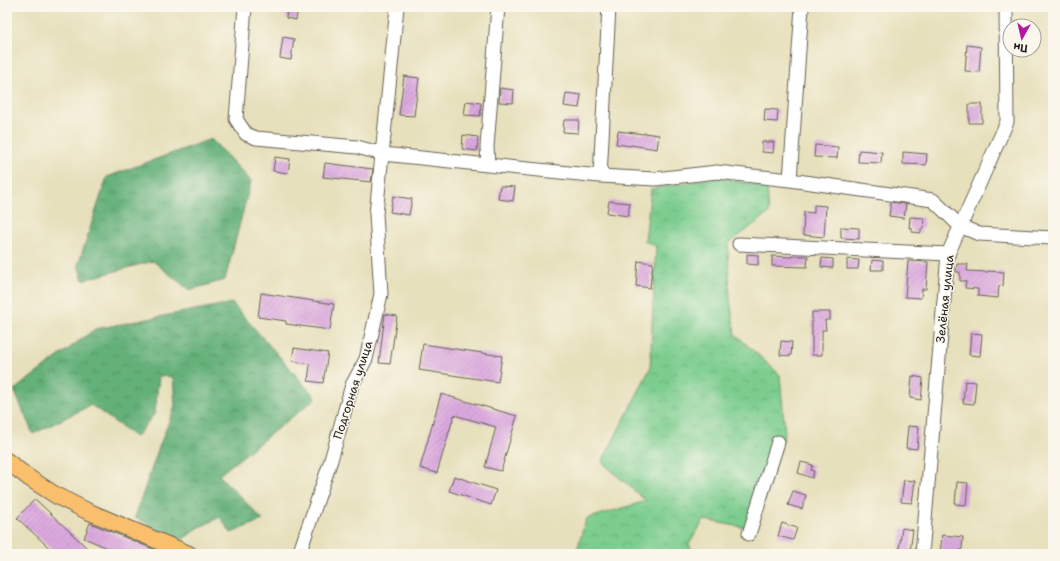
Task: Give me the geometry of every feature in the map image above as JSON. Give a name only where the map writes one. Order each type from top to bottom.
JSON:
[{"type":"main road","points":[[7,461],[29,478],[57,496],[87,511],[189,554]]},
{"type":"street","points":[[245,7],[236,119],[246,134],[256,138],[357,147],[383,154],[600,176],[655,179],[718,172],[790,180],[933,200],[960,226],[979,234],[1053,238]]},
{"type":"street","name":"Подгорная улица","points":[[299,554],[331,460],[352,385],[366,359],[381,294],[376,214],[397,7]]},
{"type":"street","points":[[488,165],[498,7]]},
{"type":"street","points":[[600,176],[609,7]]},
{"type":"street","points":[[790,180],[802,7]]},
{"type":"street","name":"Зелёная улица","points":[[922,554],[948,254],[1007,122],[1006,7]]},
{"type":"street","points":[[739,244],[948,254]]},
{"type":"street","points":[[749,534],[778,442]]},
{"type":"green space","points":[[211,139],[251,181],[225,280],[189,290],[153,261],[83,280],[78,265],[107,177]]},
{"type":"green space","points":[[719,177],[767,188],[769,213],[728,244],[730,299],[735,334],[780,375],[785,433],[763,504],[753,529],[704,520],[689,544],[693,554],[576,554],[586,519],[646,501],[602,462],[650,369],[656,246],[645,241],[651,189]]},
{"type":"green space","points":[[232,303],[316,398],[219,475],[263,520],[231,533],[220,517],[198,528],[179,542],[135,517],[175,406],[173,377],[159,376],[155,413],[136,437],[91,405],[33,434],[14,390],[95,329]]},
{"type":"building","points":[[287,7],[298,7],[296,20],[286,18]]},
{"type":"building","points":[[283,37],[294,39],[291,60],[280,58]]},
{"type":"building","points":[[967,45],[981,47],[979,72],[965,71]]},
{"type":"building","points":[[404,76],[419,78],[414,116],[399,115]]},
{"type":"building","points":[[500,88],[514,90],[513,103],[499,102]]},
{"type":"building","points":[[566,93],[581,95],[579,108],[564,106]]},
{"type":"building","points":[[466,101],[481,103],[480,116],[464,115]]},
{"type":"building","points":[[969,104],[982,104],[982,123],[969,123]]},
{"type":"building","points":[[765,109],[778,110],[777,122],[764,121]]},
{"type":"building","points":[[564,120],[579,120],[578,133],[563,132]]},
{"type":"building","points":[[618,131],[659,135],[657,149],[616,144]]},
{"type":"building","points":[[463,135],[478,137],[477,151],[462,149]]},
{"type":"building","points":[[762,142],[774,142],[773,153],[762,152]]},
{"type":"building","points":[[815,145],[838,147],[837,158],[814,157]]},
{"type":"building","points":[[859,150],[882,152],[881,163],[858,162]]},
{"type":"building","points":[[903,152],[927,154],[926,165],[903,164]]},
{"type":"building","points":[[275,157],[290,159],[288,173],[273,171]]},
{"type":"building","points":[[325,163],[373,169],[371,182],[323,177]]},
{"type":"building","points":[[500,186],[515,187],[513,201],[498,199]]},
{"type":"building","points":[[393,196],[412,199],[409,215],[390,212]]},
{"type":"building","points":[[609,201],[630,203],[628,216],[607,213]]},
{"type":"building","points":[[891,202],[906,204],[904,218],[889,216]]},
{"type":"building","points":[[814,205],[826,206],[824,237],[803,235],[804,212],[814,213]]},
{"type":"building","points":[[910,217],[924,218],[921,233],[912,232],[912,228],[909,228]]},
{"type":"building","points":[[841,227],[859,228],[859,239],[841,238]]},
{"type":"building","points":[[747,254],[758,255],[758,265],[747,264]]},
{"type":"building","points":[[772,256],[808,256],[807,267],[772,266]]},
{"type":"building","points":[[822,258],[833,259],[833,268],[821,267]]},
{"type":"building","points":[[847,259],[859,260],[858,269],[847,269]]},
{"type":"building","points":[[872,260],[883,261],[883,270],[871,270]]},
{"type":"building","points":[[638,261],[653,263],[650,288],[636,286]]},
{"type":"building","points":[[908,261],[928,262],[926,289],[922,289],[921,298],[905,297]]},
{"type":"building","points":[[957,264],[968,264],[967,271],[1004,272],[1003,286],[999,285],[998,298],[978,296],[978,289],[965,288],[966,281],[960,281],[960,272],[956,272]]},
{"type":"building","points":[[261,293],[334,304],[330,330],[286,324],[286,321],[258,317]]},
{"type":"building","points":[[812,312],[830,312],[830,320],[825,320],[826,330],[822,330],[822,355],[812,355]]},
{"type":"building","points":[[385,314],[397,316],[390,364],[379,363]]},
{"type":"building","points":[[971,333],[982,334],[980,356],[969,355]]},
{"type":"building","points":[[781,341],[792,342],[791,356],[780,355]]},
{"type":"building","points":[[423,344],[502,356],[498,382],[419,370]]},
{"type":"building","points":[[294,348],[328,353],[323,383],[308,381],[310,364],[292,361]]},
{"type":"building","points":[[912,376],[923,378],[921,400],[910,398]]},
{"type":"building","points":[[965,381],[976,382],[974,404],[963,403]]},
{"type":"building","points":[[441,394],[517,416],[501,471],[485,467],[496,427],[454,415],[437,473],[420,468]]},
{"type":"building","points":[[908,426],[919,427],[917,449],[906,448]]},
{"type":"building","points":[[801,462],[813,465],[811,470],[814,471],[812,478],[798,473]]},
{"type":"building","points":[[454,476],[496,490],[491,505],[449,491]]},
{"type":"building","points":[[904,480],[915,481],[912,503],[901,502]]},
{"type":"building","points":[[957,482],[968,483],[966,505],[955,504]]},
{"type":"building","points":[[793,491],[806,495],[802,509],[788,505]]},
{"type":"building","points":[[35,499],[93,554],[56,554],[17,518]]},
{"type":"building","points":[[90,523],[165,554],[122,554],[84,538]]},
{"type":"building","points":[[782,523],[797,528],[793,540],[778,536]]},
{"type":"building","points":[[902,528],[913,530],[910,552],[899,550]]},
{"type":"building","points":[[942,535],[963,537],[960,554],[940,554]]}]
